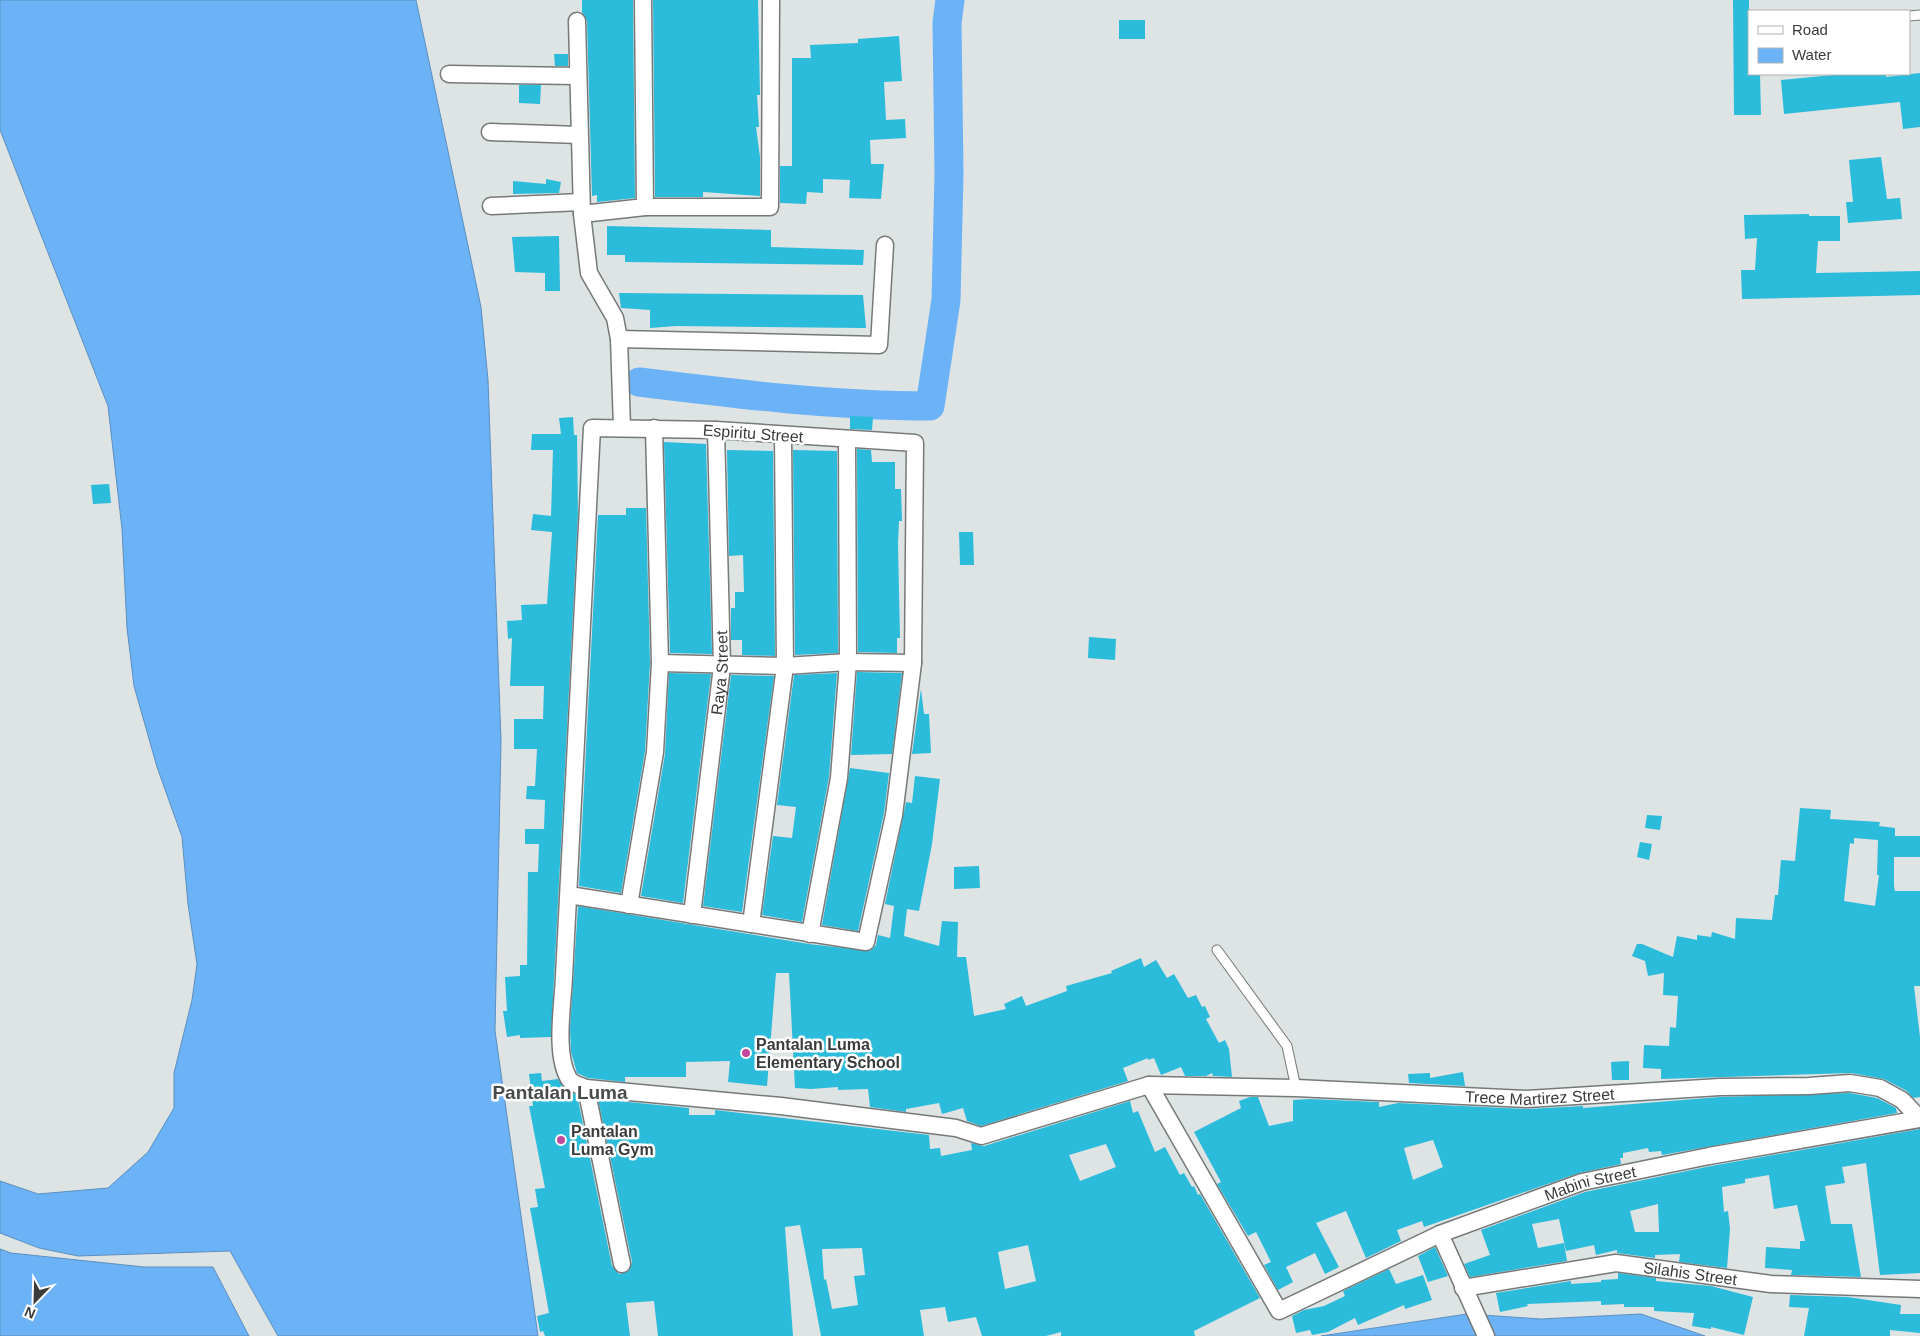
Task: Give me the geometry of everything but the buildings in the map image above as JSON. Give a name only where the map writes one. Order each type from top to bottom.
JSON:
[{"type":"street","points":[[643,0],[645,208]]},
{"type":"street","points":[[491,206],[581,208],[770,207],[771,0]]},
{"type":"street","points":[[577,21],[581,208],[589,273],[615,318],[620,346],[622,422]]},
{"type":"street","points":[[449,74],[577,76]]},
{"type":"street","points":[[490,132],[579,135]]},
{"type":"street","points":[[620,346],[880,345],[886,245]]},
{"type":"street","name":"Espiritu Street","points":[[569,895],[592,428],[622,422],[654,428],[716,430],[915,443],[913,663]]},
{"type":"street","points":[[629,905],[655,752],[660,663],[654,428]]},
{"type":"street","name":"Raya Street","points":[[692,914],[722,666],[716,430]]},
{"type":"street","points":[[750,924],[785,666],[783,435]]},
{"type":"street","points":[[810,934],[839,778],[848,662],[847,439]]},
{"type":"street","points":[[622,1264],[586,1088],[570,1080],[561,1052],[569,895],[866,942],[894,815],[913,663],[848,662],[785,666],[722,666],[660,663]]},
{"type":"street","name":"Trece Martirez Street","points":[[586,1088],[781,1106],[956,1128],[981,1136],[1149,1085],[1296,1088],[1527,1099],[1720,1087],[1809,1086],[1850,1083],[1880,1088],[1902,1100],[1920,1119]]},
{"type":"street","name":"Mabini Street","points":[[1149,1085],[1279,1311],[1440,1234],[1582,1182],[1710,1156],[1920,1119]]},
{"type":"street","points":[[1440,1234],[1486,1336]]},
{"type":"street","name":"Silahis Street","points":[[1463,1288],[1616,1263],[1772,1284],[1920,1289]]},
{"type":"lane","points":[[1218,950],[1287,1046],[1296,1088]]},
{"type":"water","points":[[0,0],[416,0],[481,307],[488,380],[501,741],[495,1031],[538,1336],[278,1336],[230,1251],[78,1256],[39,1248],[0,1233],[0,1181],[38,1194],[108,1188],[148,1152],[174,1108],[174,1073],[192,1000],[197,964],[188,904],[182,837],[157,767],[134,686],[127,628],[122,529],[108,406],[0,130]]},
{"type":"water","points":[[0,1249],[11,1253],[144,1267],[213,1267],[249,1336],[0,1336]]},
{"type":"water","points":[[1467,1314],[1541,1319],[1641,1314],[1705,1336],[1321,1336]]},
{"type":"waterway","points":[[639,382],[821,402],[930,406],[946,300],[949,174],[947,23],[950,0]]},
{"type":"place","name":"Pantalan Luma Elementary School","points":[[746,1053]]},
{"type":"place","name":"Pantalan Luma Gym","points":[[561,1140]]},
{"type":"district","name":"Pantalan Luma","points":[[560,1092]]}]
